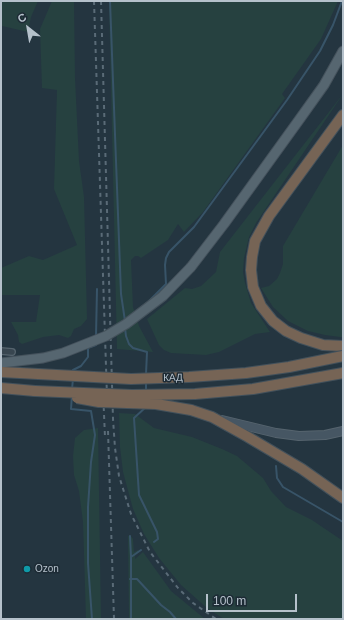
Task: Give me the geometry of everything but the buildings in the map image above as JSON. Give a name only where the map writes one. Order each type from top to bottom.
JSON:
[{"type":"highway","points":[[343,115],[269,216],[255,242],[251,270],[253,287],[261,306],[273,321],[286,331],[300,338],[323,345],[343,346]]},
{"type":"highway","name":"КАД","points":[[1,372],[132,379],[189,378],[246,373],[289,367],[343,356]]},
{"type":"highway","name":"КАД","points":[[1,388],[132,395],[195,394],[253,389],[343,373]]},
{"type":"highway","points":[[35,391],[99,402],[173,406],[212,417],[302,469],[343,498]]},
{"type":"main road","points":[[1,363],[43,358],[63,353],[106,336],[126,324],[163,296],[191,267],[224,224],[324,85],[343,51]]},
{"type":"main road","points":[[212,417],[276,433],[299,436],[325,435],[343,431]]},
{"type":"street","points":[[1,351],[12,352]]},
{"type":"green space","points":[[1,1],[38,1],[31,17],[28,32],[2,26]]},
{"type":"green space","points":[[52,1],[74,1],[75,78],[79,161],[84,197],[87,319],[81,326],[74,329],[71,336],[68,338],[59,335],[43,337],[22,344],[19,342],[18,335],[11,322],[36,322],[40,295],[2,295],[1,268],[29,256],[43,260],[77,245],[54,189],[57,90],[42,88],[40,29]]},
{"type":"green space","points":[[109,1],[338,1],[321,39],[282,94],[285,98],[203,212],[184,232],[178,224],[168,240],[141,258],[135,256],[131,260],[133,307],[139,326],[153,352],[117,349]]},
{"type":"green space","points":[[343,94],[256,223],[249,237],[244,258],[243,272],[245,283],[251,303],[270,332],[255,334],[219,352],[206,355],[171,353],[164,350],[159,345],[147,319],[185,288],[192,289],[201,286],[216,272],[220,252]]},
{"type":"green space","points":[[343,145],[343,337],[340,337],[308,331],[288,321],[273,307],[261,288],[269,286],[277,279],[283,264],[283,246]]},
{"type":"green space","points":[[119,413],[135,414],[154,428],[192,437],[237,456],[263,478],[271,491],[286,507],[312,520],[343,541],[343,619],[224,619],[207,608],[181,585],[159,558],[144,534],[133,509],[123,472],[120,447]]},
{"type":"green space","points":[[98,428],[101,619],[86,619],[83,522],[79,491],[74,475],[73,456],[75,438],[84,430]]},
{"type":"green space","points":[[128,536],[131,536],[133,539],[134,552],[138,550],[139,552],[135,556],[135,559],[143,552],[171,591],[205,619],[129,619]]},
{"type":"waterway","points":[[110,1],[121,294],[125,321]]},
{"type":"waterway","points":[[146,304],[166,284],[165,265],[169,252],[194,227],[287,100],[320,51],[333,25],[342,1]]},
{"type":"waterway","points":[[96,336],[97,289]]},
{"type":"waterway","points":[[125,328],[129,344],[133,348],[147,352],[146,374]]},
{"type":"waterway","points":[[73,373],[73,370],[81,366],[88,357],[88,348],[96,345],[96,343]]},
{"type":"waterway","points":[[72,389],[73,379]]},
{"type":"waterway","points":[[146,381],[146,392]]},
{"type":"waterway","points":[[72,395],[71,409],[91,411],[95,435],[91,462],[88,507],[88,563],[92,619]]},
{"type":"waterway","points":[[146,407],[134,418],[139,495],[157,532],[158,539],[154,542]]},
{"type":"waterway","points":[[276,466],[277,478],[283,487],[343,522]]},
{"type":"waterway","points":[[130,536],[131,557]]},
{"type":"waterway","points":[[131,619],[131,557],[141,550]]},
{"type":"waterway","points":[[130,579],[137,579],[176,619]]},
{"type":"railway","points":[[94,1],[107,397]]},
{"type":"railway","points":[[101,1],[113,419],[119,476],[131,514],[150,552],[178,588],[193,603],[216,619]]},
{"type":"railway","points":[[103,391],[105,437]]},
{"type":"railway","points":[[108,431],[114,619]]},
{"type":"place","name":"Ozon","points":[[27,569]]}]
